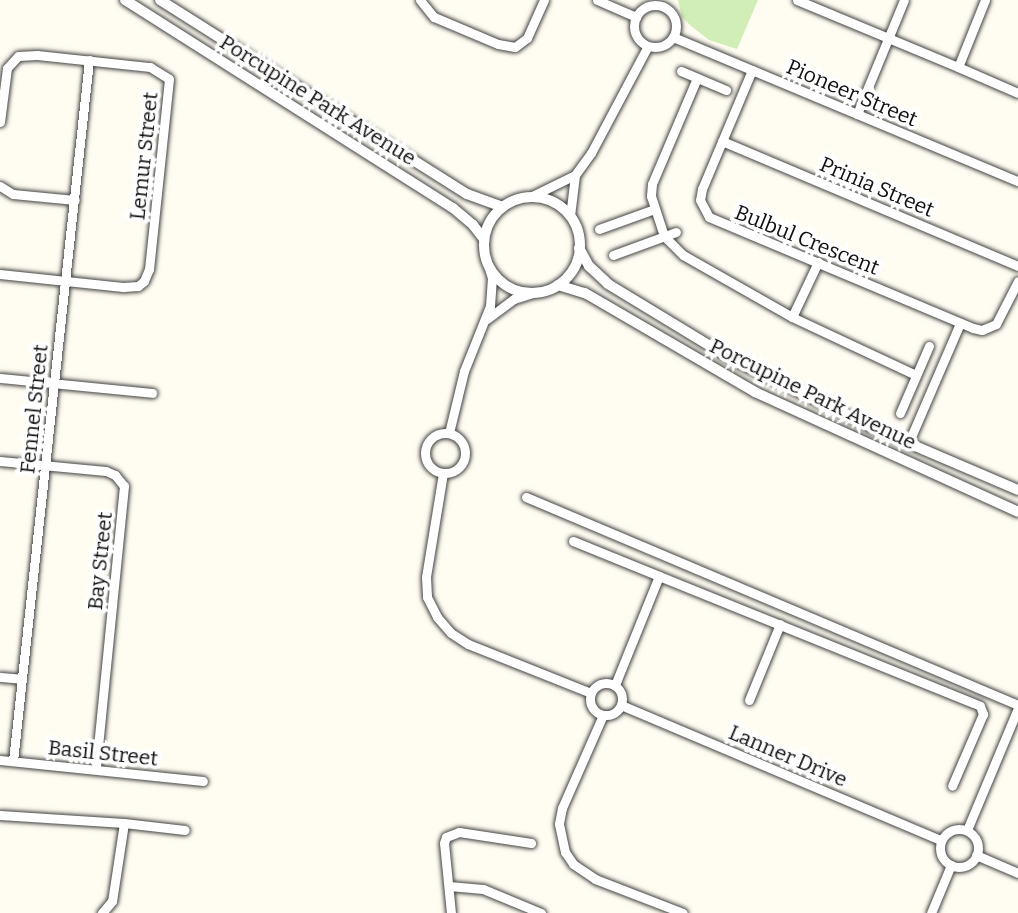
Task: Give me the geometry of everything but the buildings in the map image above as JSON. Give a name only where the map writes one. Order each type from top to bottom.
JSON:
[{"type":"street","name":"Porcupine Park Avenue","points":[[125,0],[453,208],[473,225],[484,239]]},
{"type":"street","name":"Porcupine Park Avenue","points":[[160,0],[467,194],[503,207]]},
{"type":"street","points":[[420,0],[434,17],[508,47],[521,44],[527,38],[544,0]]},
{"type":"street","points":[[597,0],[636,17]]},
{"type":"street","points":[[797,0],[1018,93]]},
{"type":"street","points":[[857,114],[904,0]]},
{"type":"street","points":[[958,67],[985,0]]},
{"type":"street","points":[[668,4],[676,24],[673,37],[663,46],[648,46],[638,37],[636,17],[646,7],[668,4]]},
{"type":"street","name":"Pioneer Street","points":[[673,37],[1018,181]]},
{"type":"street","points":[[570,216],[575,175],[608,127],[648,46]]},
{"type":"street","name":"Lemur Street","points":[[0,122],[5,79],[11,60],[26,54],[150,67],[169,79],[149,269],[144,281],[132,288],[65,281]]},
{"type":"street","name":"Fennel Street","points":[[13,761],[89,61]]},
{"type":"street","name":"Bulbul Crescent","points":[[752,70],[700,200],[709,217],[982,330],[996,324],[1018,281]]},
{"type":"street","points":[[681,71],[726,90]]},
{"type":"street","points":[[697,78],[652,184],[654,209],[664,236],[683,255],[792,317],[916,375]]},
{"type":"street","name":"Prinia Street","points":[[722,141],[1018,266]]},
{"type":"street","points":[[449,433],[464,371],[487,318],[492,278],[484,239],[487,227],[503,207],[575,175]]},
{"type":"street","points":[[0,186],[13,194],[75,200]]},
{"type":"street","points":[[487,318],[514,299],[558,285],[573,269],[579,248],[578,231],[570,216],[549,200],[530,197]]},
{"type":"street","points":[[599,229],[654,209]]},
{"type":"street","points":[[613,255],[676,232]]},
{"type":"street","name":"Porcupine Park Avenue","points":[[579,248],[598,276],[663,320],[766,377],[908,444],[1018,490]]},
{"type":"street","points":[[792,317],[818,262]]},
{"type":"street","points":[[488,265],[506,285],[532,293]]},
{"type":"street","points":[[0,274],[65,281]]},
{"type":"street","name":"Porcupine Park Avenue","points":[[558,285],[585,293],[766,398],[1018,512]]},
{"type":"street","points":[[908,444],[960,323]]},
{"type":"street","points":[[900,413],[929,346]]},
{"type":"street","points":[[0,378],[152,393]]},
{"type":"street","points":[[449,433],[463,443],[465,455],[455,470],[443,473],[431,468],[425,450],[436,435],[449,433]]},
{"type":"street","name":"Bay Street","points":[[0,461],[106,471],[115,475],[124,486],[96,769]]},
{"type":"street","points":[[443,473],[426,576],[427,597],[437,617],[468,644],[591,693]]},
{"type":"street","points":[[526,497],[1018,706],[967,830]]},
{"type":"street","points":[[573,541],[980,706],[984,714],[952,786]]},
{"type":"street","points":[[615,685],[659,576]]},
{"type":"street","points":[[749,700],[780,624]]},
{"type":"street","points":[[0,677],[22,679]]},
{"type":"street","points":[[604,682],[615,685],[622,694],[621,705],[614,713],[603,715],[590,704],[591,693],[604,682]]},
{"type":"street","name":"Lanner Drive","points":[[621,705],[941,840]]},
{"type":"street","points":[[603,715],[562,808],[559,824],[565,852],[573,864],[595,879],[683,913]]},
{"type":"street","name":"Basil Street","points":[[0,760],[202,781]]},
{"type":"street","points":[[0,816],[124,822],[185,830]]},
{"type":"street","points":[[102,913],[114,894],[124,822]]},
{"type":"street","points":[[967,830],[975,838],[976,855],[968,864],[951,865],[942,857],[941,840],[949,831],[967,830]]},
{"type":"street","points":[[451,913],[444,843],[451,832],[531,843]]},
{"type":"street","points":[[976,855],[1018,873]]},
{"type":"street","points":[[931,913],[951,865]]},
{"type":"street","points":[[449,886],[483,888],[541,913]]},
{"type":"green space","points":[[678,0],[758,0],[737,49],[709,40],[691,26],[682,17]]}]
